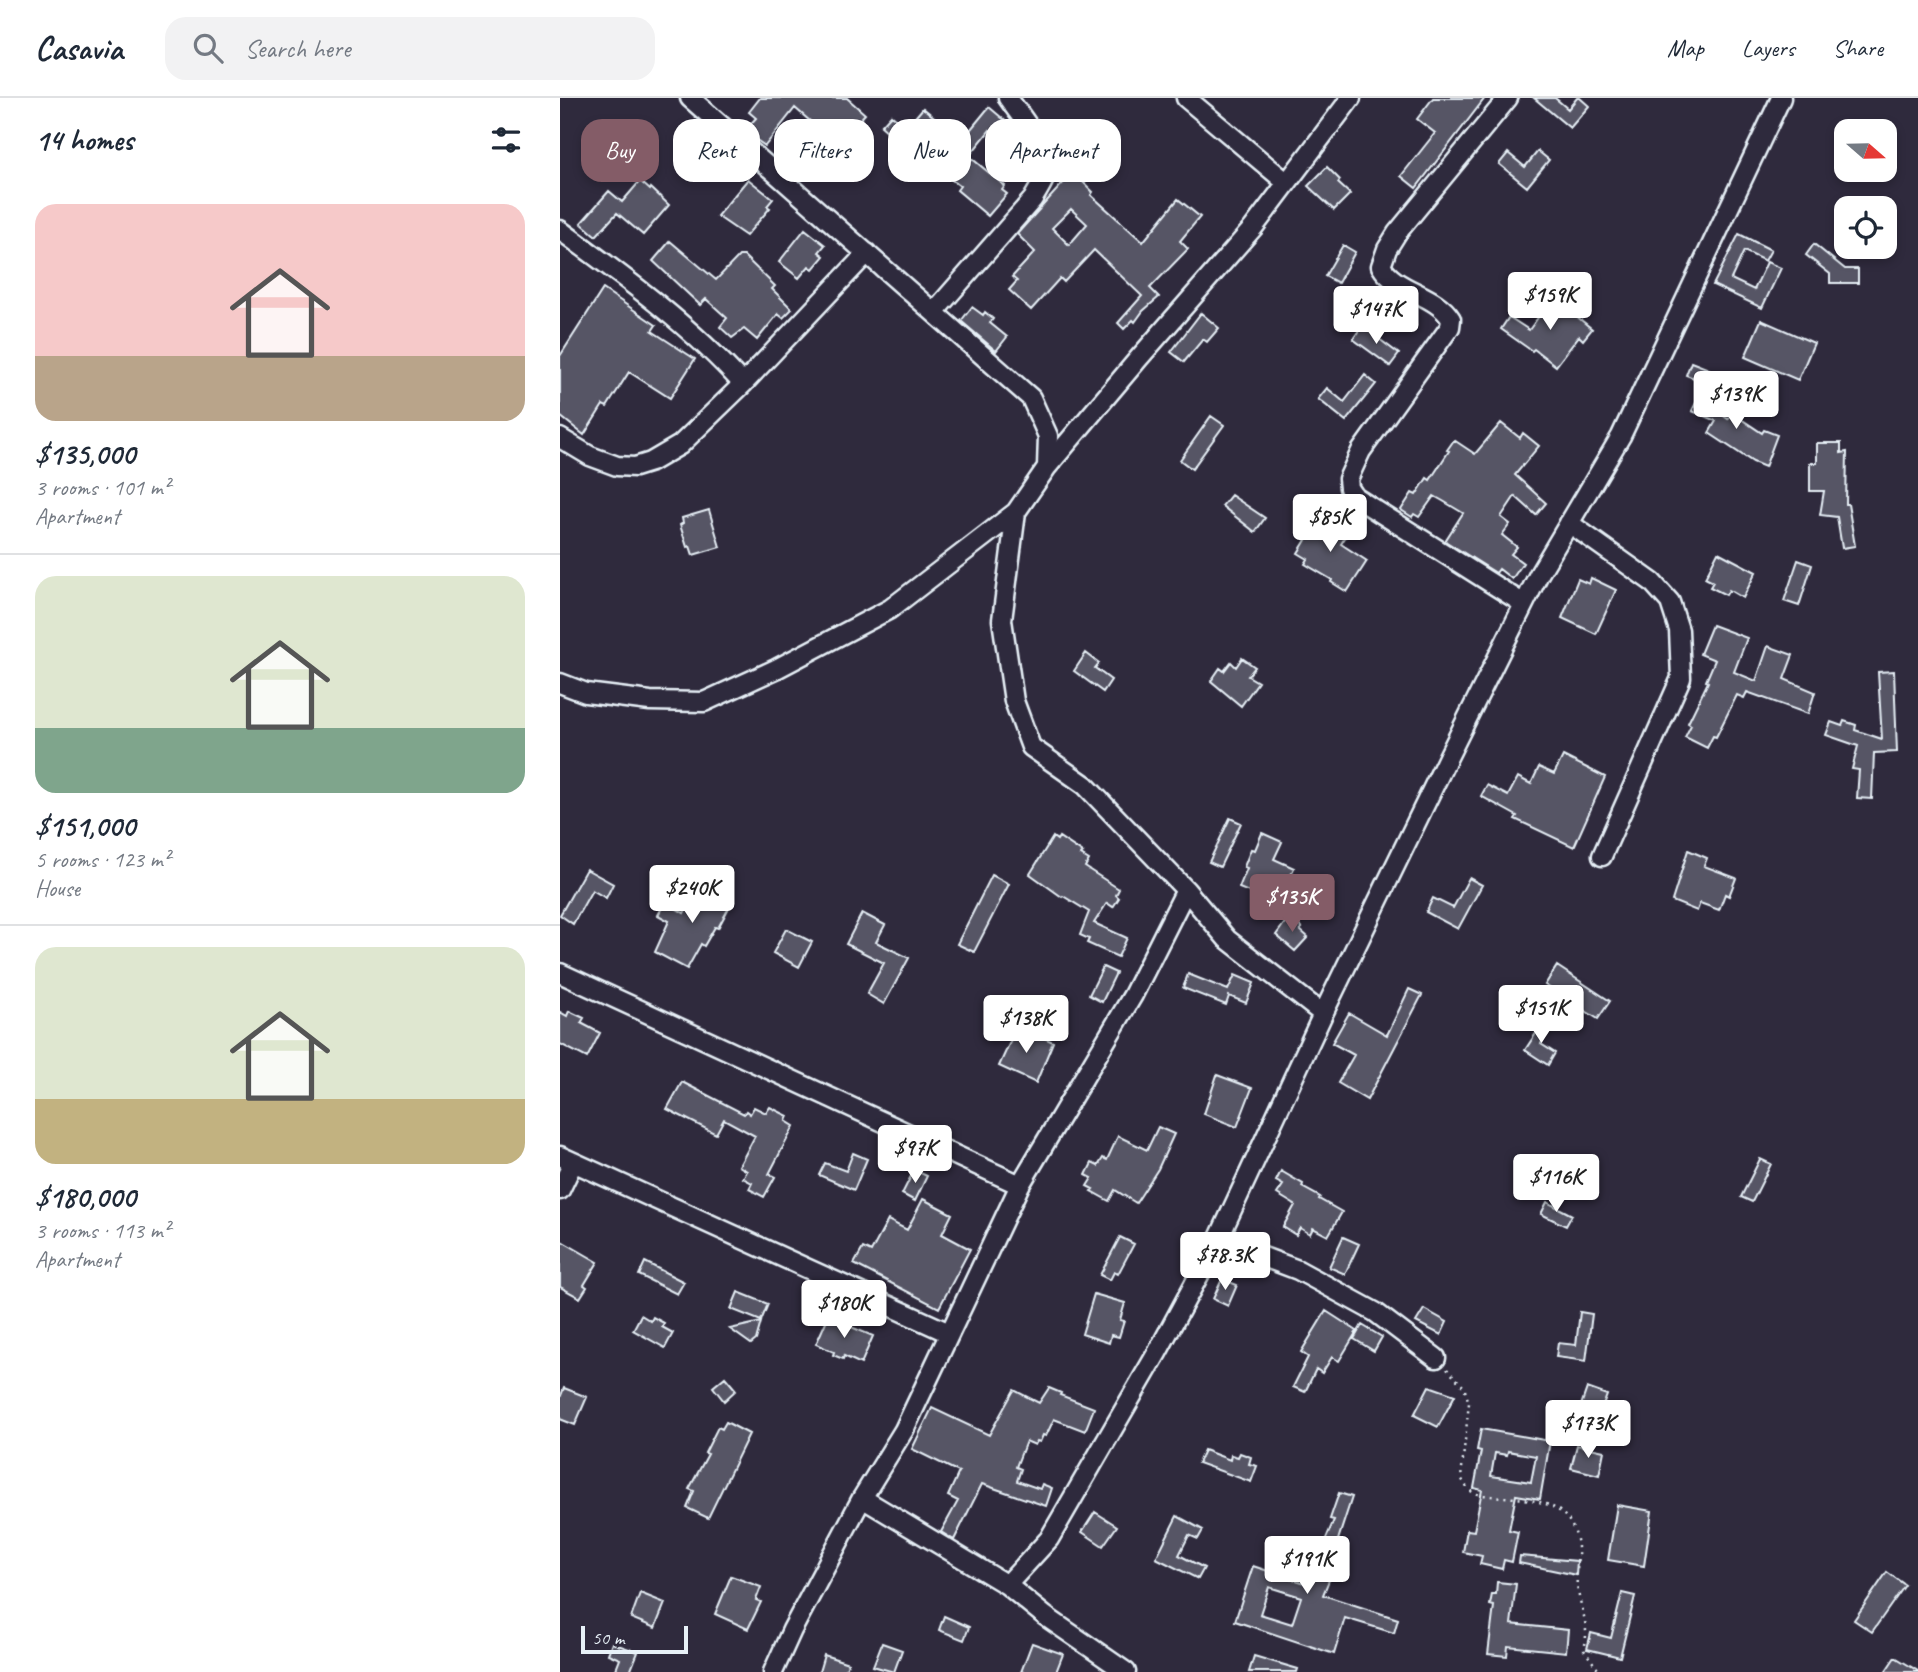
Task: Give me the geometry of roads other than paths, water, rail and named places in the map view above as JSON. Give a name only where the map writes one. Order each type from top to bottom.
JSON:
[{"type":"street","points":[[690,98],[1031,398],[1048,436],[1047,467]]},
{"type":"street","points":[[934,312],[1033,199],[1044,177],[1047,166],[1041,147],[1008,98]]},
{"type":"street","points":[[1186,98],[1287,183]]},
{"type":"street","points":[[560,683],[586,693],[650,701],[704,702],[776,669],[890,608],[1016,512],[1047,467],[1253,228],[1351,98]]},
{"type":"street","points":[[1508,98],[1429,192],[1387,249],[1381,266],[1388,278],[1445,309],[1451,319],[1450,327],[1361,451],[1348,479],[1349,488],[1355,497],[1524,604]]},
{"type":"street","points":[[1007,1584],[1049,1539],[1157,1353],[1218,1240],[1323,1014],[1524,604],[1621,436],[1781,98]]},
{"type":"street","points":[[560,230],[667,313],[715,354],[743,384]]},
{"type":"street","points":[[560,438],[590,456],[617,466],[635,467],[651,462],[680,445],[743,384],[867,253]]},
{"type":"street","points":[[1016,512],[1002,620],[1014,701],[1031,747],[1085,785],[1186,890],[1227,939],[1323,1014]]},
{"type":"street","points":[[1569,523],[1652,582],[1670,603],[1678,630],[1681,678],[1602,856]]},
{"type":"street","points":[[773,1672],[792,1630],[862,1497],[904,1430],[1020,1185],[1133,995],[1186,890]]},
{"type":"street","points":[[560,974],[1020,1185]]},
{"type":"street","points":[[560,1189],[567,1159],[949,1333]]},
{"type":"street","points":[[1218,1240],[1298,1270],[1375,1312],[1436,1358]]},
{"type":"street","points":[[862,1497],[1007,1584],[1045,1616],[1126,1672]]}]
